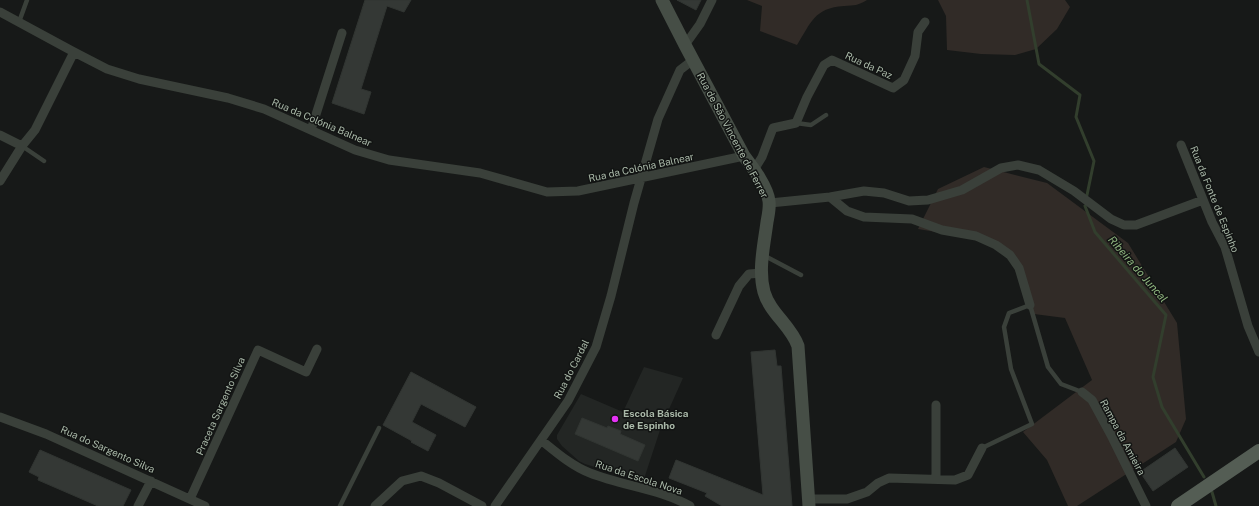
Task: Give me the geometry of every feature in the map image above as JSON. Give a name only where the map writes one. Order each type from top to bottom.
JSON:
[{"type":"main road","points":[[1186,504],[1259,450]]},
{"type":"street","name":"Rua de São Vincente de Ferrer","points":[[662,0],[744,156],[768,195],[770,203],[763,256],[762,284],[765,295],[771,306],[795,337],[798,346],[809,503]]},
{"type":"street","points":[[685,45],[700,24],[712,0]]},
{"type":"street","name":"Rua da Colónia Balnear","points":[[0,12],[107,69],[139,79],[228,98],[264,109],[355,150],[388,160],[480,173],[547,192],[578,191],[744,156]]},
{"type":"street","name":"Rua da Paz","points":[[796,123],[807,97],[824,65],[832,60],[893,88],[899,85],[904,80],[915,56],[918,32],[925,22]]},
{"type":"street","points":[[311,130],[342,32]]},
{"type":"street","points":[[0,181],[22,146],[35,130],[74,52]]},
{"type":"street","name":"Rua do Cardal","points":[[495,506],[568,401],[596,347],[658,119],[680,70],[693,60]]},
{"type":"street","points":[[754,170],[762,157],[773,128],[796,123]]},
{"type":"street","points":[[0,135],[22,146]]},
{"type":"street","name":"Rua da Fonte de Espinho","points":[[1181,145],[1203,200],[1225,247],[1248,326],[1259,352]]},
{"type":"street","points":[[770,203],[830,197],[864,191],[884,193],[909,201],[928,200],[962,190],[1002,168],[1018,165],[1039,170],[1074,191],[1111,219],[1124,225],[1136,225],[1203,200]]},
{"type":"street","points":[[830,197],[847,211],[864,217],[912,219],[942,230],[976,236],[996,245],[1010,255],[1019,268],[1030,305]]},
{"type":"street","points":[[716,335],[739,286],[749,274],[762,273]]},
{"type":"street","name":"Praceta Sargento Silva","points":[[190,499],[258,350],[306,372],[317,349]]},
{"type":"street","name":"Rampa da Amieira","points":[[1082,392],[1092,400],[1111,434],[1146,506]]},
{"type":"street","points":[[936,405],[936,479]]},
{"type":"street","name":"Rua do Sargento Silva","points":[[0,416],[46,434],[205,506]]},
{"type":"street","name":"Rua da Escola Nova","points":[[541,440],[570,463],[590,473],[643,488],[684,502],[690,506]]},
{"type":"street","points":[[809,503],[847,499],[867,492],[878,483],[889,478],[955,480],[968,475],[982,448]]},
{"type":"street","points":[[375,506],[402,481],[421,476],[439,483],[482,506]]},
{"type":"street","points":[[138,506],[151,481]]},
{"type":"lane","points":[[19,22],[27,0]]},
{"type":"lane","points":[[796,123],[811,125],[826,115]]},
{"type":"lane","points":[[22,146],[44,161]]},
{"type":"lane","points":[[763,256],[801,275]]},
{"type":"lane","points":[[982,448],[1032,424],[1010,369],[1004,327],[1009,313],[1030,305]]},
{"type":"lane","name":"Rampa da Amieira","points":[[1030,305],[1048,367],[1061,384],[1082,392]]},
{"type":"lane","points":[[340,506],[379,428]]},
{"type":"shaded area","points":[[747,0],[867,0],[856,5],[834,7],[820,13],[814,18],[797,45],[760,31],[762,6]]},
{"type":"shaded area","points":[[938,0],[1065,0],[1070,7],[1057,29],[1036,49],[1015,55],[981,54],[947,50],[946,16]]},
{"type":"shaded area","points":[[984,167],[1047,183],[1128,243],[1177,323],[1186,419],[1176,442],[1077,506],[1068,506],[1047,460],[1023,432],[1092,380],[1065,318],[1034,314],[1007,251],[966,237],[918,229],[938,189]]},
{"type":"shaded area","name":"Escola Básica de Espinho","points":[[644,367],[683,378],[661,427],[643,482],[579,461],[562,446],[557,439],[557,435],[581,394],[623,412]]},
{"type":"building","points":[[365,0],[411,0],[404,12],[387,6],[361,89],[371,92],[364,114],[332,103]]},
{"type":"building","points":[[677,0],[701,0],[696,10]]},
{"type":"building","points":[[775,350],[777,366],[781,366],[792,506],[722,506],[705,496],[707,493],[669,478],[676,460],[763,495],[751,352]]},
{"type":"building","points":[[411,372],[476,407],[465,427],[421,404],[412,422],[436,435],[428,451],[383,425]]},
{"type":"building","points":[[582,418],[607,428],[608,426],[621,431],[620,434],[645,445],[638,461],[575,434]]},
{"type":"building","points":[[1175,448],[1188,467],[1153,491],[1140,472]]},
{"type":"building","points":[[40,450],[131,490],[123,506],[98,506],[38,480],[39,477],[29,472]]},
{"type":"waterway","name":"Ribeira do Juncal","points":[[1027,0],[1039,64],[1080,95],[1076,117],[1094,161],[1087,195]]},
{"type":"waterway","name":"Ribeira do Juncal","points":[[1085,206],[1095,232],[1166,315],[1153,377],[1162,407],[1204,477]]},
{"type":"waterway","name":"Ribeira do Juncal","points":[[1212,492],[1216,506]]},
{"type":"place","name":"Escola Básica de Espinho","points":[[615,419]]}]
